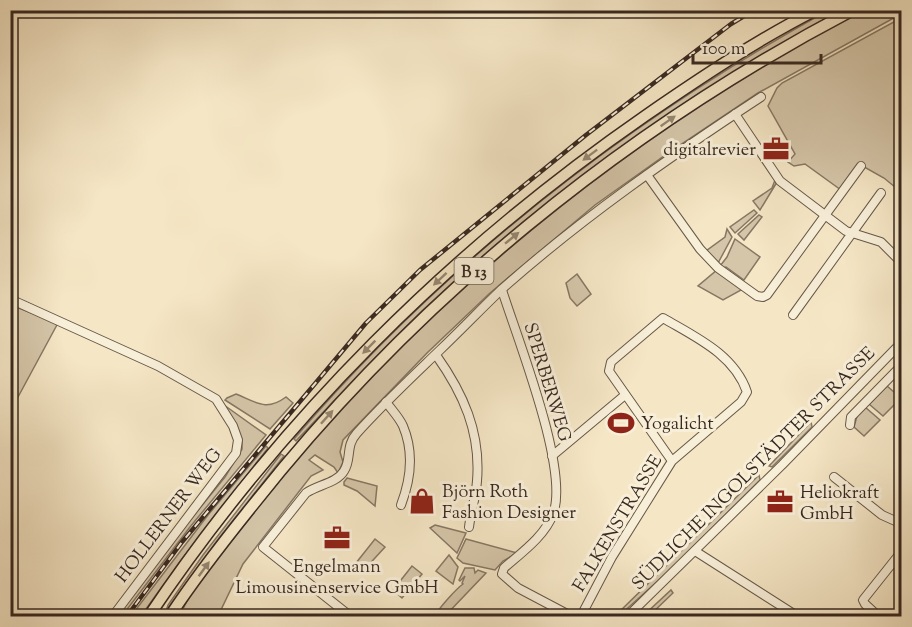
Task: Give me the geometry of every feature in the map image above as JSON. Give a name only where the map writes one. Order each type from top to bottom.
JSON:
[{"type":"main road","name":"B 13","points":[[155,615],[186,562],[263,464],[345,372],[443,276],[535,197],[610,140],[730,60],[816,10]]},
{"type":"main road","name":"B 13","points":[[170,616],[285,464],[400,341],[470,274],[557,202],[682,111],[758,63],[853,10]]},
{"type":"street","points":[[350,616],[263,547],[306,493],[337,479],[345,470],[348,446],[354,436],[502,290],[574,229],[761,97]]},
{"type":"street","points":[[735,114],[780,181],[846,231],[880,242],[902,263]]},
{"type":"street","points":[[647,176],[700,249],[718,268],[759,297],[767,295],[861,166]]},
{"type":"street","points":[[793,315],[881,193]]},
{"type":"street","name":"SPERBERWEG","points":[[502,290],[546,426],[557,493],[552,517],[537,537],[504,568],[502,574],[518,588],[571,616]]},
{"type":"street","name":"HOLLERNER WEG","points":[[10,299],[158,366],[216,399],[233,426],[238,440],[236,453],[113,616]]},
{"type":"street","name":"FALKENSTRASSE","points":[[581,616],[612,557],[672,461],[741,402],[747,392],[722,354],[663,318],[609,366],[609,371],[625,395]]},
{"type":"street","name":"SÜDLICHE INGOLSTÄDTER STRASSE","points":[[628,616],[902,342]]},
{"type":"street","points":[[436,355],[458,389],[472,423],[478,462],[477,483],[469,527]]},
{"type":"street","points":[[850,425],[851,417],[902,365]]},
{"type":"street","points":[[552,456],[625,395],[672,461]]},
{"type":"street","points":[[386,402],[402,425],[410,457],[411,472],[401,505]]},
{"type":"street","points":[[834,477],[882,515],[902,524]]},
{"type":"street","points":[[695,551],[797,616]]},
{"type":"street","points":[[878,616],[863,600],[902,551]]},
{"type":"shaded area","points":[[827,11],[840,11],[729,75],[675,110],[570,185],[520,225],[423,310],[296,441],[294,439],[412,314],[541,201],[680,100]]},
{"type":"shaded area","points":[[862,11],[901,11],[901,14],[758,93],[595,205],[490,293],[427,353],[343,440],[340,452],[343,462],[338,473],[334,467],[315,455],[309,460],[323,470],[311,476],[243,564],[218,616],[181,616],[190,596],[207,572],[293,464],[406,342],[467,285],[596,179],[664,130],[780,56]]},
{"type":"shaded area","points":[[901,18],[901,192],[884,178],[859,164],[841,190],[805,164],[794,166],[788,162],[795,154],[768,106],[777,88],[782,83]]},
{"type":"shaded area","points":[[775,180],[777,182],[760,210],[753,201],[772,188]]},
{"type":"shaded area","points":[[754,210],[757,213],[735,233],[730,227]]},
{"type":"shaded area","points":[[759,215],[762,217],[744,240],[738,234]]},
{"type":"shaded area","points":[[727,229],[732,237],[717,265],[706,251],[725,237]]},
{"type":"shaded area","points":[[735,239],[760,257],[744,280],[726,267],[720,266]]},
{"type":"shaded area","points":[[717,270],[743,289],[723,300],[698,286]]},
{"type":"shaded area","points":[[577,274],[591,294],[577,306],[570,298],[566,283]]},
{"type":"shaded area","points":[[11,305],[58,323],[11,410]]},
{"type":"shaded area","points":[[887,386],[901,398],[883,416],[869,404]]},
{"type":"shaded area","points":[[236,394],[267,405],[279,402],[286,397],[293,403],[270,429],[225,400]]},
{"type":"shaded area","points":[[224,405],[266,435],[190,527],[122,616],[117,616],[169,546],[225,477],[242,449],[242,441]]},
{"type":"shaded area","points":[[865,407],[880,420],[864,436],[854,427],[857,416]]},
{"type":"shaded area","points":[[811,422],[812,427],[772,467],[769,466]]},
{"type":"shaded area","points":[[266,446],[268,448],[141,616],[131,616],[208,515]]},
{"type":"shaded area","points":[[281,454],[284,456],[219,538],[166,611],[203,555]]},
{"type":"shaded area","points":[[759,475],[760,480],[671,569],[619,616],[615,616]]},
{"type":"shaded area","points":[[347,478],[377,486],[375,506],[357,491],[344,485]]},
{"type":"shaded area","points":[[435,525],[466,533],[457,553],[430,528]]},
{"type":"shaded area","points":[[375,539],[385,547],[364,570],[356,563]]},
{"type":"shaded area","points":[[466,539],[517,553],[503,561],[495,570],[463,563],[457,558]]},
{"type":"shaded area","points":[[449,555],[458,567],[453,584],[436,571]]},
{"type":"shaded area","points":[[412,566],[422,574],[402,598],[393,590]]},
{"type":"shaded area","points":[[465,568],[474,568],[475,573],[478,570],[486,573],[445,616],[435,616],[463,584],[465,576],[459,580]]},
{"type":"shaded area","points":[[671,590],[673,593],[649,616],[643,616]]},
{"type":"railway","points":[[127,616],[182,542],[366,323],[420,270],[586,135],[731,24],[754,10]]},
{"type":"place","name":"digitalrevier","points":[[776,149]]},
{"type":"place","name":"Yogalicht","points":[[621,423]]},
{"type":"place","name":"Björn Roth Fashion Designer","points":[[422,501]]},
{"type":"place","name":"Heliokraft GmbH","points":[[780,502]]},
{"type":"place","name":"Engelmann Limousinenservice GmbH","points":[[337,538]]}]
